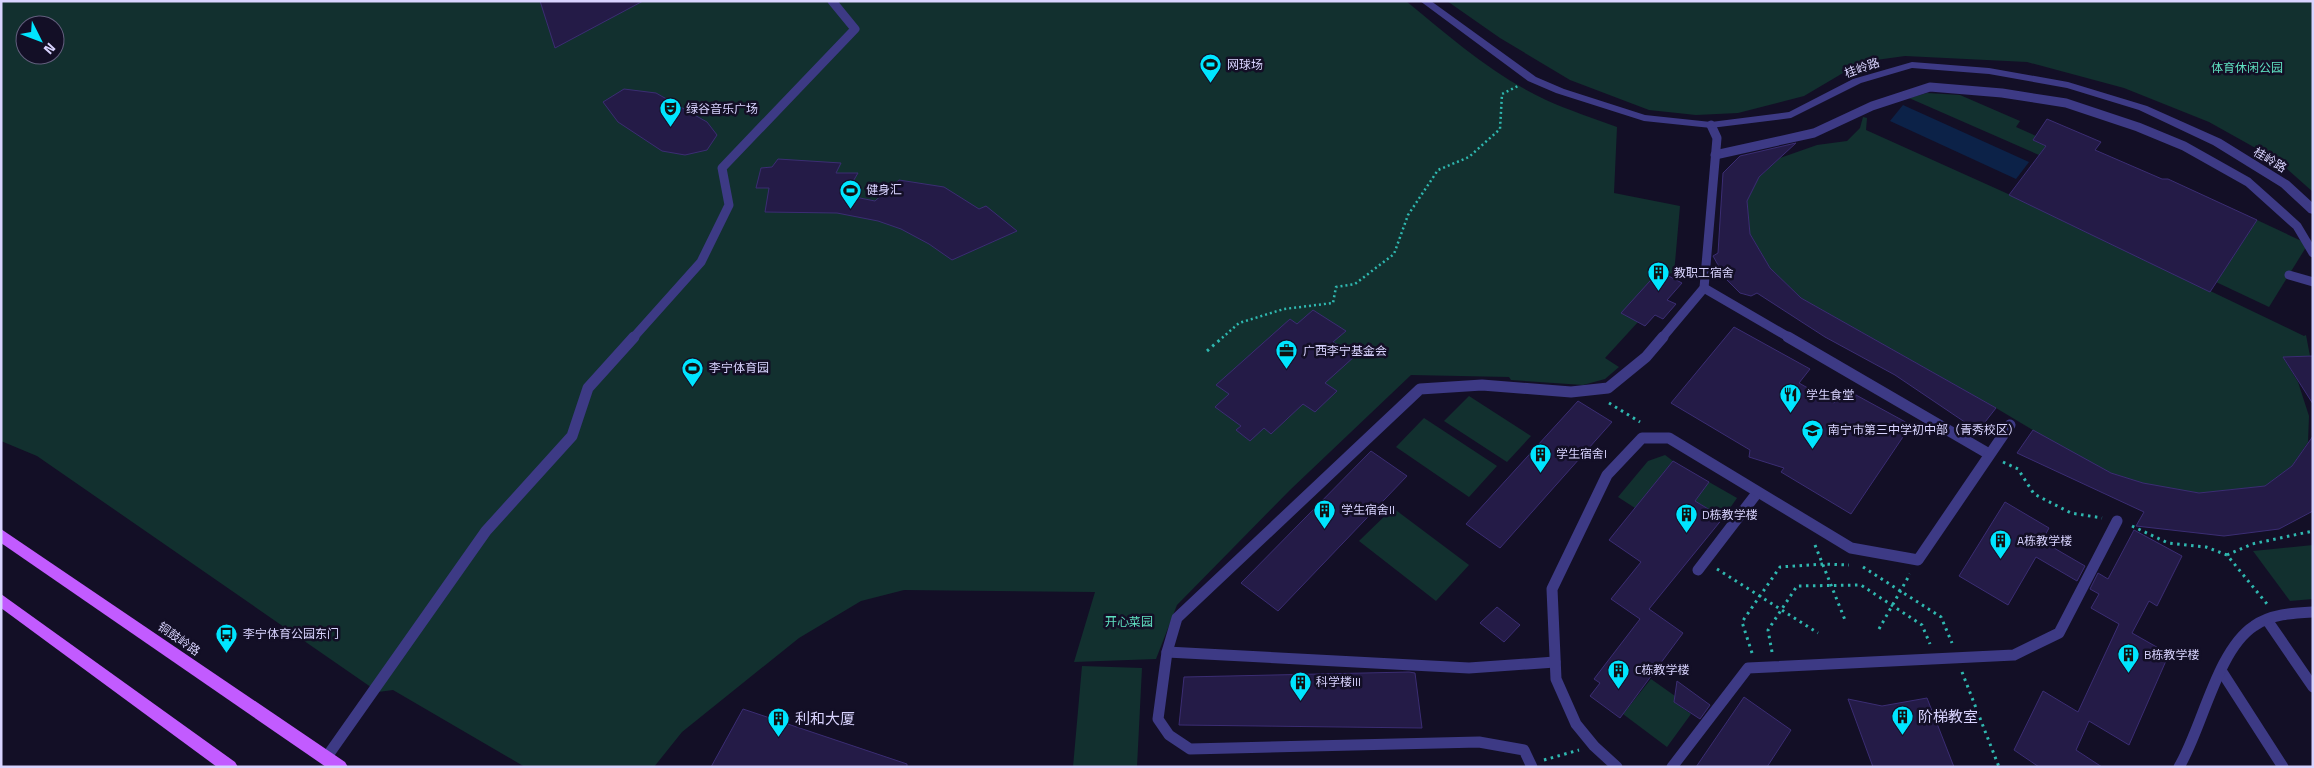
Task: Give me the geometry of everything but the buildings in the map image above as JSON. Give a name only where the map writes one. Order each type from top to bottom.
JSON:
[{"type":"main road","name":"铜鼓岭路","points":[[1,535],[340,767]]},
{"type":"main road","points":[[1,600],[230,767]]},
{"type":"street","name":"桂岭路","points":[[1424,1],[1532,79],[1560,91],[1644,118],[1711,124],[1791,115],[1857,81],[1912,65],[1989,71],[2068,85],[2143,108],[2217,142],[2285,184],[2313,210]]},
{"type":"lane","points":[[326,758],[486,531],[572,436],[588,388],[701,262],[729,205],[722,168],[855,29],[832,1]]},
{"type":"lane","points":[[1715,155],[1814,133],[1872,106],[1930,87],[2002,93],[2066,103],[2138,127],[2184,146],[2248,182],[2297,226],[2313,252]]},
{"type":"lane","points":[[1531,765],[1524,750],[1479,742],[1190,749],[1169,735],[1158,719],[1167,652],[1176,618],[1420,389],[1482,385],[1571,392],[1608,388],[1646,357],[1704,288],[1717,138],[1711,124]]},
{"type":"lane","points":[[2289,275],[2313,282]]},
{"type":"lane","points":[[1704,288],[1989,454]]},
{"type":"lane","points":[[1617,767],[1594,746],[1576,724],[1556,679],[1552,589],[1607,475],[1642,438],[1669,438],[1757,493],[1851,548],[1918,560],[2010,425]]},
{"type":"lane","points":[[1702,566],[1757,493]]},
{"type":"lane","points":[[1672,767],[1748,668],[1955,653],[2014,655],[2059,632],[2117,521]]},
{"type":"lane","points":[[2179,767],[2188,752],[2232,648],[2252,627],[2272,618],[2282,614],[2313,612]]},
{"type":"lane","points":[[2272,618],[2313,687]]},
{"type":"lane","points":[[1167,652],[1469,668],[1555,662]]},
{"type":"lane","points":[[2222,672],[2283,767]]},
{"type":"path","points":[[1207,351],[1239,323],[1284,309],[1333,303],[1336,287],[1355,284],[1394,254],[1408,215],[1438,170],[1469,157],[1500,129],[1502,94],[1532,79]]},
{"type":"path","points":[[1587,390],[1669,438]]},
{"type":"path","points":[[1989,454],[2018,469],[2034,494],[2071,513],[2117,521],[2168,543],[2206,547],[2227,555],[2272,618]]},
{"type":"path","points":[[1806,521],[1845,620]]},
{"type":"path","points":[[2227,555],[2252,544],[2313,531]]},
{"type":"path","points":[[1879,629],[1918,560]]},
{"type":"path","points":[[1752,654],[1742,622],[1780,567],[1823,564],[1851,565]]},
{"type":"path","points":[[1702,566],[1760,596],[1818,632]]},
{"type":"path","points":[[1861,566],[1941,617],[1999,767]]},
{"type":"path","points":[[1772,652],[1768,630],[1797,586],[1831,585],[1861,585],[1922,625],[1932,650]]},
{"type":"path","points":[[1531,765],[1594,746]]},
{"type":"green space","name":"李宁体育园","points":[[1,1],[1406,1],[1490,68],[1508,79],[1546,100],[1617,127],[1614,193],[1680,206],[1674,274],[1659,271],[1622,313],[1638,322],[1605,358],[1619,367],[1605,379],[1583,385],[1511,380],[1509,377],[1411,375],[1290,490],[1177,605],[1156,659],[1074,662],[1095,592],[904,590],[861,601],[799,638],[682,732],[654,767],[525,767],[393,690],[378,692],[37,456],[1,441]]},
{"type":"green space","name":"体育休闲公园","points":[[1447,1],[2313,1],[2313,192],[2277,160],[2209,122],[2124,88],[2027,62],[1905,56],[1876,60],[1843,73],[1804,96],[1738,113],[1696,115],[1649,110],[1570,80],[1500,38]]},
{"type":"green space","points":[[1927,93],[1960,95],[2020,121],[2016,127],[2036,136],[2033,140],[2046,146],[2039,155],[1909,98]]},
{"type":"green space","points":[[1863,117],[1867,118],[1866,130],[2006,193],[2304,336],[2306,335],[2310,356],[2283,357],[2298,382],[2309,416],[2308,442],[2292,466],[2265,486],[2199,493],[2149,485],[2111,473],[2061,447],[1996,408],[1801,298],[1770,268],[1750,234],[1747,201],[1759,177],[1780,158],[1817,145],[1847,141],[1860,128]]},
{"type":"green space","points":[[2257,220],[2308,244],[2269,307],[2216,282]]},
{"type":"green space","points":[[1469,396],[1531,436],[1507,462],[1444,421]]},
{"type":"green space","points":[[1424,418],[1497,466],[1469,497],[1396,447]]},
{"type":"green space","points":[[1665,455],[1673,461],[1635,508],[1618,497],[1648,461]]},
{"type":"green space","points":[[1709,482],[1737,498],[1723,518],[1695,501]]},
{"type":"green space","points":[[1393,508],[1469,565],[1436,601],[1359,541]]},
{"type":"green space","points":[[2313,545],[2313,599],[2290,601],[2253,551]]},
{"type":"green space","points":[[1082,666],[1142,668],[1137,767],[1073,767]]},
{"type":"green space","points":[[1651,679],[1675,696],[1674,702],[1691,714],[1667,747],[1623,714]]},
{"type":"water","points":[[1903,105],[2029,162],[2016,179],[1890,121]]},
{"type":"place","name":"网球场","points":[[1211,84]]},
{"type":"place","name":"绿谷音乐广场","points":[[670,128]]},
{"type":"place","name":"健身汇","points":[[850,209]]},
{"type":"place","name":"教职工宿舍","points":[[1658,292]]},
{"type":"place","name":"广西李宁基金会","points":[[1287,370]]},
{"type":"place","name":"李宁体育园","points":[[693,387]]},
{"type":"place","name":"学生食堂","points":[[1790,414]]},
{"type":"place","name":"南宁市第三中学初中部（青秀校区）","points":[[1812,449]]},
{"type":"place","name":"学生宿舍I","points":[[1540,473]]},
{"type":"place","name":"学生宿舍II","points":[[1325,529]]},
{"type":"place","name":"D栋教学楼","points":[[1686,534]]},
{"type":"place","name":"A栋教学楼","points":[[2001,560]]},
{"type":"place","name":"李宁体育公园东门","points":[[227,653]]},
{"type":"place","name":"B栋教学楼","points":[[2128,674]]},
{"type":"place","name":"C栋教学楼","points":[[1619,689]]},
{"type":"place","name":"科学楼III","points":[[1300,701]]},
{"type":"place","name":"阶梯教室","points":[[1902,736]]},
{"type":"place","name":"利和大厦","points":[[779,738]]},
{"type":"park label","name":"开心菜园","points":[[1129,622]]}]
